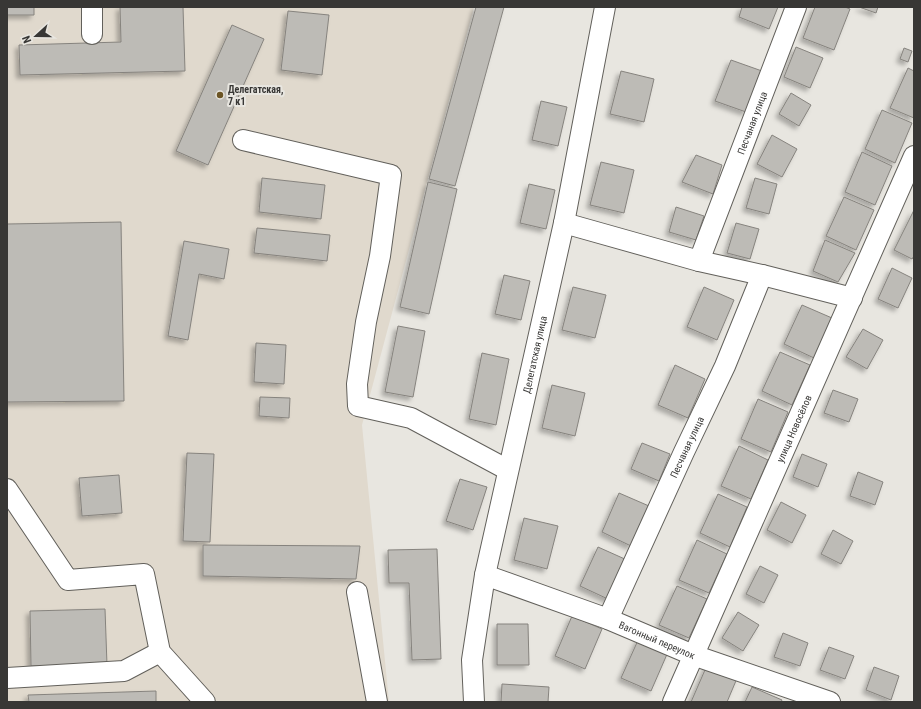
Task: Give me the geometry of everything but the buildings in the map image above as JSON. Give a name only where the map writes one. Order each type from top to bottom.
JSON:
[{"type":"street","points":[[92,7],[92,34]]},
{"type":"street","name":"Делегатская улица","points":[[474,702],[472,660],[485,574],[564,223],[605,7]]},
{"type":"street","name":"Песчаная улица","points":[[699,261],[796,7]]},
{"type":"street","points":[[242,140],[391,175],[380,256],[366,322],[358,376],[358,406],[411,418],[508,470]]},
{"type":"street","name":"улица Новосёлов","points":[[673,702],[914,156]]},
{"type":"street","points":[[564,223],[699,261],[762,275],[852,298]]},
{"type":"street","name":"Песчаная улица","points":[[608,619],[725,366],[762,275]]},
{"type":"street","points":[[7,489],[68,580],[144,574],[160,652],[205,702]]},
{"type":"street","name":"Вагонный переулок","points":[[485,574],[608,619],[693,655],[830,702]]},
{"type":"street","points":[[357,592],[377,702]]},
{"type":"street","points":[[7,678],[124,671],[160,652]]},
{"type":"shaded area","points":[[7,7],[474,7],[362,425],[389,702],[7,702]]},
{"type":"place","name":"Делегатская, 7 к1","points":[[220,95]]}]
